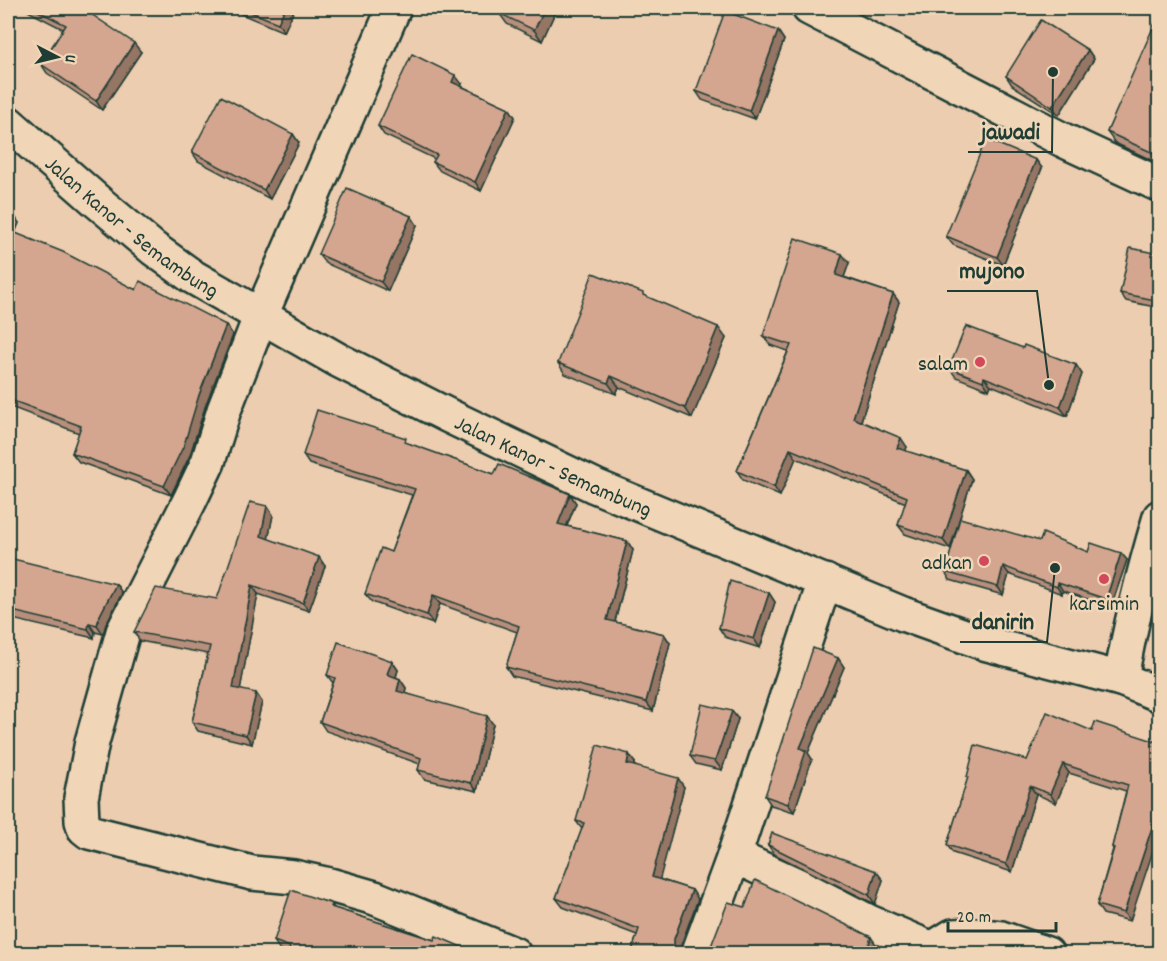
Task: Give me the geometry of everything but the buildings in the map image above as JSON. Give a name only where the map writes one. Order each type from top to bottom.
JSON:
[{"type":"street","points":[[394,8],[265,304],[224,410],[208,462],[123,632],[92,742],[81,798],[82,821],[84,828],[89,832],[252,873],[294,877],[375,898],[503,952]]},
{"type":"street","points":[[809,8],[1063,140],[1160,185]]},
{"type":"street","name":"Jalan Kanor - Semambung","points":[[8,123],[154,249],[193,277],[265,304],[338,360],[449,416],[595,486],[903,614],[984,643],[1121,679],[1160,695]]},
{"type":"street","points":[[1121,679],[1127,640],[1160,517]]},
{"type":"street","points":[[698,954],[734,856],[825,581]]},
{"type":"street","points":[[734,856],[931,951],[953,936],[974,935],[1001,938],[1047,954]]},
{"type":"place","name":"jawadi","points":[[1053,72]]},
{"type":"place","name":"salam","points":[[980,362]]},
{"type":"place","name":"mujono","points":[[1049,385]]},
{"type":"place","name":"adkan","points":[[984,561]]},
{"type":"place","name":"danirin","points":[[1055,568]]},
{"type":"place","name":"karsimin","points":[[1104,579]]}]
